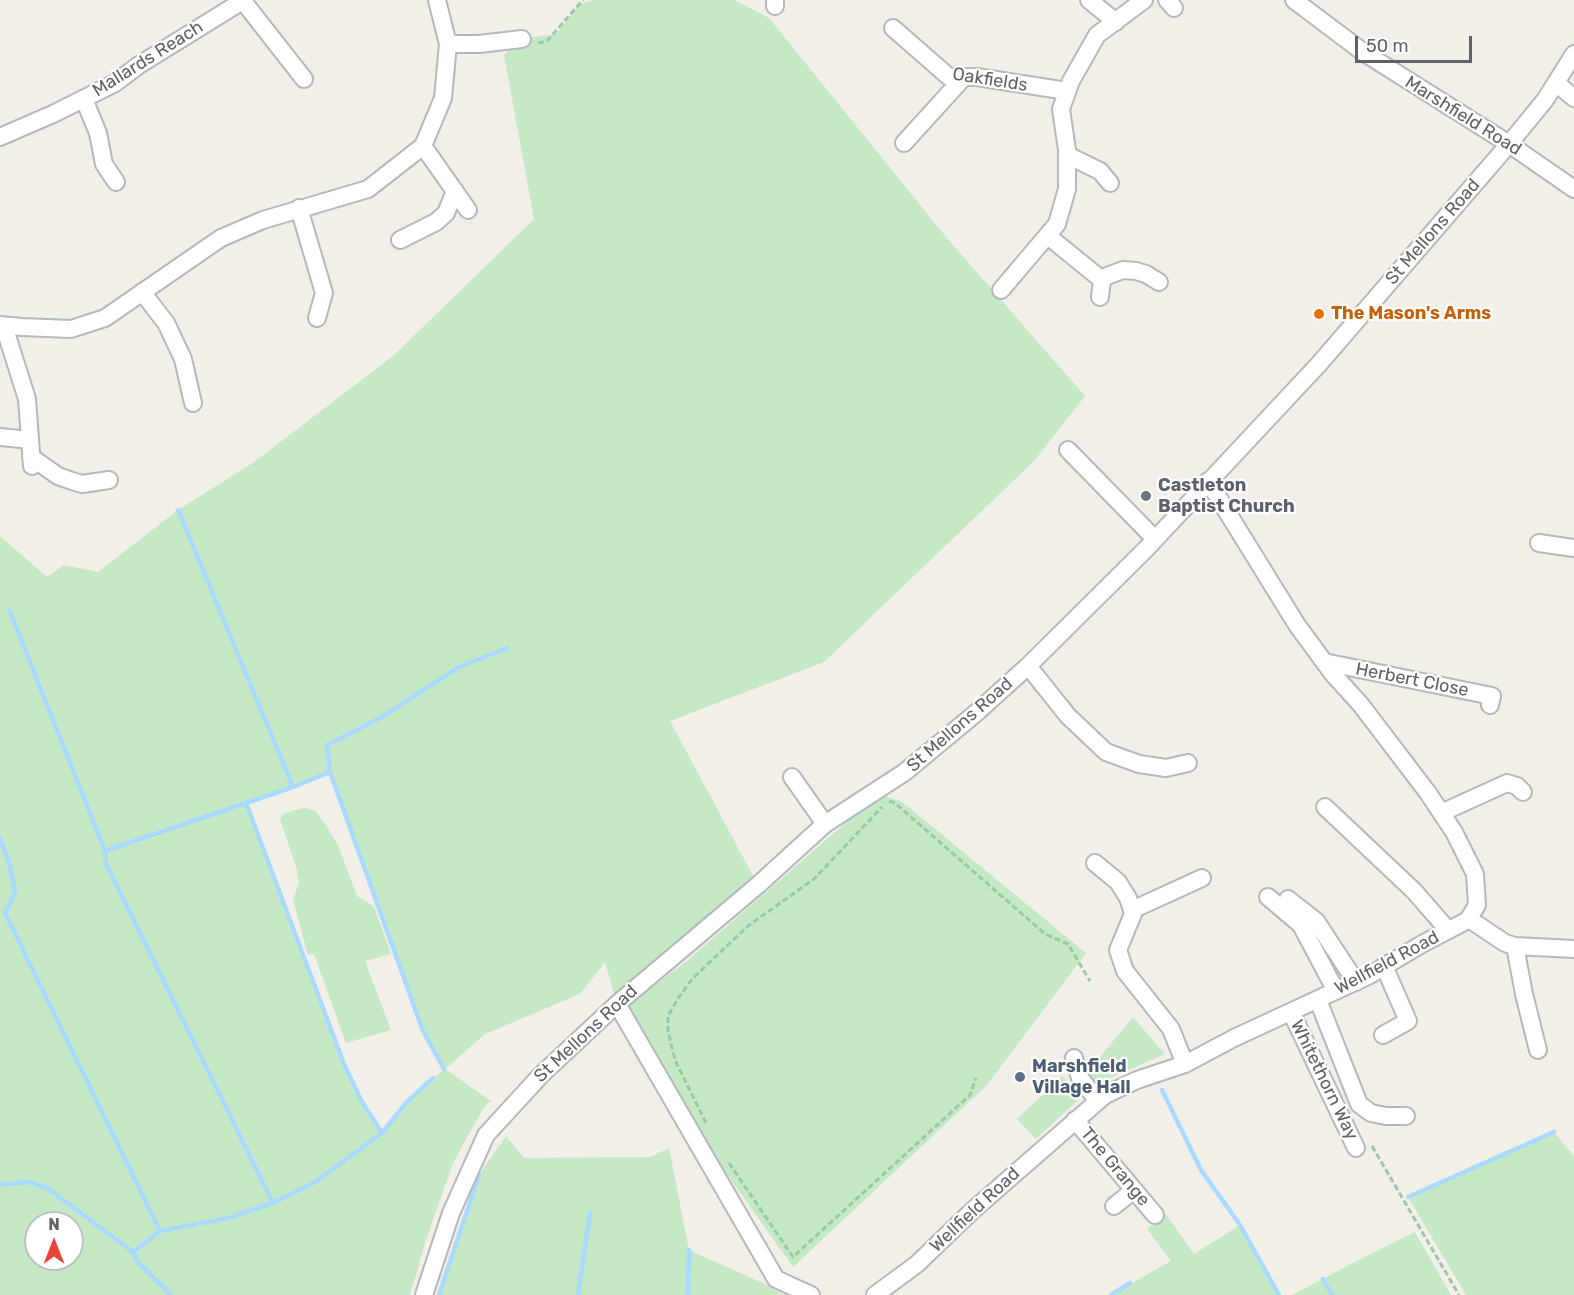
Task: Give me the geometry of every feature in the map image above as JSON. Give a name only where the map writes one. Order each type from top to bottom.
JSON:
[{"type":"street","name":"Mallards Reach","points":[[0,137],[115,83],[139,64],[243,0],[304,80]]},
{"type":"street","points":[[109,480],[82,484],[58,476],[32,461],[27,399],[2,325],[71,329],[105,318],[221,238],[299,208],[368,189],[423,146],[442,98],[448,44],[437,0]]},
{"type":"street","points":[[1089,0],[1116,22]]},
{"type":"street","points":[[1001,290],[1057,224],[1066,189],[1066,155],[1061,109],[1071,81],[1097,35],[1144,0]]},
{"type":"street","name":"Marshfield Road","points":[[1294,0],[1363,52],[1509,144],[1574,189]]},
{"type":"street","name":"Oakfields","points":[[892,28],[949,77],[977,77],[1067,92]]},
{"type":"street","points":[[448,44],[480,44],[522,39]]},
{"type":"street","name":"St Mellons Road","points":[[424,1295],[451,1213],[486,1135],[541,1075],[617,1004],[758,885],[825,824],[905,772],[1028,666],[1155,539],[1319,364],[1509,144],[1556,83],[1574,54]]},
{"type":"street","points":[[904,142],[964,77]]},
{"type":"street","points":[[1556,83],[1574,98]]},
{"type":"street","name":"Mallards Reach","points":[[84,99],[98,133],[104,164],[116,182]]},
{"type":"street","points":[[423,146],[468,210]]},
{"type":"street","points":[[1066,155],[1100,171],[1110,183]]},
{"type":"street","points":[[400,240],[436,222],[446,213],[455,191]]},
{"type":"street","points":[[299,208],[324,293],[317,318]]},
{"type":"street","points":[[1048,236],[1102,280]]},
{"type":"street","points":[[1100,297],[1102,280],[1123,270],[1146,274],[1160,282]]},
{"type":"street","points":[[142,292],[166,323],[183,359],[193,403]]},
{"type":"street","points":[[0,437],[30,440]]},
{"type":"street","points":[[1068,450],[1155,539]]},
{"type":"street","points":[[1209,481],[1291,616],[1324,662],[1361,705],[1428,793],[1454,832],[1475,874],[1477,905],[1469,919],[1504,943],[1515,946],[1574,949]]},
{"type":"street","points":[[1539,543],[1574,548]]},
{"type":"street","name":"Herbert Close","points":[[1324,662],[1492,696],[1490,705]]},
{"type":"street","points":[[1028,666],[1068,716],[1106,752],[1138,764],[1166,768],[1188,763]]},
{"type":"street","points":[[792,777],[825,824]]},
{"type":"street","points":[[1441,813],[1507,783],[1517,786],[1523,792]]},
{"type":"street","points":[[1325,807],[1414,891],[1448,930]]},
{"type":"street","points":[[1095,863],[1118,882],[1132,910],[1133,914],[1118,950],[1125,971],[1171,1029],[1185,1064]]},
{"type":"street","points":[[1132,910],[1202,878]]},
{"type":"street","points":[[1268,897],[1301,925],[1336,991]]},
{"type":"street","points":[[1288,899],[1316,921],[1356,982]]},
{"type":"street","name":"Wellfield Road","points":[[876,1295],[917,1264],[972,1211],[1105,1095],[1137,1080],[1185,1064],[1234,1038],[1356,982],[1469,919]]},
{"type":"street","points":[[1515,946],[1538,1050]]},
{"type":"street","points":[[1383,1035],[1408,1021],[1384,966]]},
{"type":"street","points":[[1318,1000],[1359,1104],[1371,1113],[1406,1116]]},
{"type":"street","points":[[617,1004],[776,1279],[811,1295]]},
{"type":"street","name":"Whitethorn Way","points":[[1291,1012],[1356,1148]]},
{"type":"street","points":[[1074,1058],[1080,1078],[1098,1101]]},
{"type":"street","name":"The Grange","points":[[1075,1120],[1155,1215]]},
{"type":"street","points":[[1114,1206],[1134,1190]]},
{"type":"path","points":[[522,39],[530,44],[547,41],[583,0]]},
{"type":"path","points":[[709,1129],[675,1060],[668,1031],[668,1016],[679,996],[693,978],[748,926],[814,879],[888,801],[895,803],[1045,934],[1068,944],[1090,981]]},
{"type":"path","points":[[725,1157],[793,1257],[970,1095],[976,1078]]},
{"type":"path","points":[[1356,1148],[1371,1144],[1459,1295]]},
{"type":"green space","points":[[595,0],[734,0],[769,18],[946,237],[1085,396],[1034,461],[824,662],[670,721],[758,885],[617,1004],[605,962],[580,994],[485,1034],[445,1069],[491,1101],[484,1107],[453,1163],[427,1237],[410,1295],[0,1295],[0,536],[47,577],[64,565],[98,572],[178,510],[254,462],[393,356],[534,219],[504,55],[522,39],[556,34],[580,4]],"holes":[[[331,772],[423,1031],[444,1069],[406,1103],[382,1132],[362,1102],[344,1064],[246,803]]]},
{"type":"green space","points":[[884,796],[901,801],[1086,953],[987,1085],[793,1267],[712,1153],[627,1006],[687,961],[865,806]]},
{"type":"green space","points":[[305,808],[315,811],[338,845],[357,896],[374,907],[391,954],[365,961],[391,1030],[346,1043],[314,954],[308,955],[293,900],[299,882],[280,819],[284,813]]},
{"type":"green space","points":[[1133,1017],[1165,1054],[1094,1085],[1086,1074]]},
{"type":"green space","points":[[1062,1076],[1081,1097],[1036,1139],[1017,1119]]},
{"type":"green space","points":[[1554,1132],[1574,1157],[1574,1295],[1466,1295],[1408,1197]]},
{"type":"green space","points":[[506,1136],[524,1158],[651,1157],[669,1148],[689,1250],[769,1286],[783,1295],[439,1295],[479,1175]]},
{"type":"green space","points":[[1166,1214],[1194,1254],[1240,1225],[1279,1295],[1111,1295],[1171,1261],[1147,1229]]},
{"type":"green space","points":[[1415,1232],[1451,1295],[1292,1295],[1357,1261]]},
{"type":"waterway","points":[[178,510],[293,787]]},
{"type":"waterway","points":[[9,609],[105,851],[106,864],[273,1203]]},
{"type":"waterway","points":[[444,1069],[423,1031],[330,772],[327,745],[380,718],[459,667],[507,648]]},
{"type":"waterway","points":[[105,851],[293,787],[330,772]]},
{"type":"waterway","points":[[246,803],[344,1064],[362,1102],[382,1133]]},
{"type":"waterway","points":[[0,838],[10,866],[15,892],[5,913],[160,1231]]},
{"type":"waterway","points":[[133,1252],[160,1231],[228,1218],[273,1203],[315,1182],[382,1133],[406,1103],[433,1078]]},
{"type":"waterway","points":[[1162,1090],[1201,1170],[1240,1225],[1279,1295]]},
{"type":"waterway","points":[[1408,1197],[1554,1132]]},
{"type":"waterway","points":[[439,1295],[479,1175]]},
{"type":"waterway","points":[[0,1185],[29,1182],[47,1188],[133,1252],[138,1262],[171,1295]]},
{"type":"waterway","points":[[578,1295],[590,1213]]},
{"type":"waterway","points":[[688,1295],[689,1250]]},
{"type":"waterway","points":[[1323,1279],[1332,1295]]},
{"type":"waterway","points":[[1111,1295],[1130,1283]]},
{"type":"place","name":"The Mason's Arms","points":[[1319,314]]},
{"type":"place","name":"Castleton Baptist Church","points":[[1146,496]]},
{"type":"place","name":"Marshfield Village Hall","points":[[1020,1077]]}]
